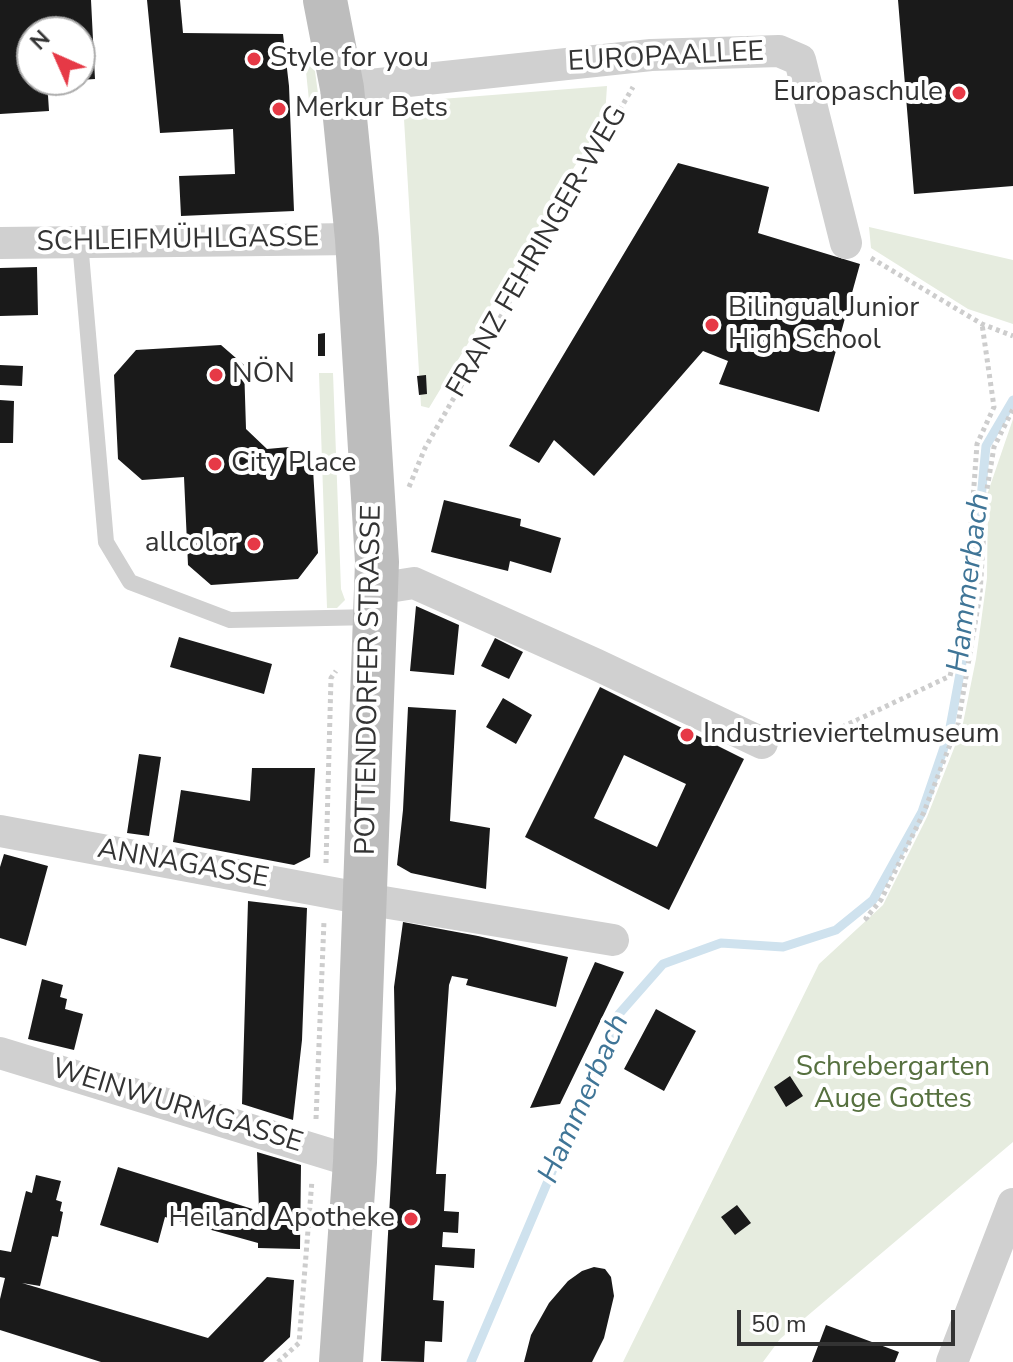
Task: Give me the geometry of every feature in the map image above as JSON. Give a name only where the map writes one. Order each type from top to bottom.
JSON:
[{"type":"main road","name":"POTTENDORFER STRASSE","points":[[325,0],[342,88],[357,239],[377,562],[365,899],[334,1156],[341,1362]]},
{"type":"street","name":"EUROPAALLEE","points":[[342,88],[651,55],[779,51],[800,60],[846,243]]},
{"type":"street","name":"SCHLEIFMÜHLGASSE","points":[[0,243],[357,239]]},
{"type":"street","points":[[375,603],[414,583],[762,743]]},
{"type":"street","name":"ANNAGASSE","points":[[0,831],[365,899],[613,940]]},
{"type":"street","name":"WEINWURMGASSE","points":[[0,1053],[334,1156]]},
{"type":"street","points":[[952,1362],[1013,1204]]},
{"type":"lane","points":[[80,242],[106,542],[130,582],[230,620],[375,603]]},
{"type":"path","name":"FRANZ FEHRINGER-WEG","points":[[425,448],[651,55]]},
{"type":"path","points":[[846,243],[982,324],[1013,336]]},
{"type":"path","points":[[762,743],[821,737],[950,676],[964,623],[977,444],[994,407],[982,324]]},
{"type":"path","points":[[868,920],[866,918],[881,900],[924,812],[958,724],[980,594],[986,495],[994,447],[1013,409]]},
{"type":"path","points":[[278,1362],[299,1343],[334,1156]]},
{"type":"green space","points":[[305,62],[315,71],[320,109],[317,112],[310,110]]},
{"type":"green space","points":[[607,86],[605,116],[429,408],[421,406],[403,102]]},
{"type":"green space","points":[[869,227],[1013,260],[1013,324],[968,309],[871,248]]},
{"type":"green space","points":[[319,373],[333,373],[341,589],[345,600],[337,608],[327,608]]},
{"type":"green space","name":"Schrebergarten Auge Gottes","points":[[1013,419],[1013,1142],[780,1339],[763,1362],[623,1362],[819,964],[883,905],[927,817],[962,728],[976,659],[987,578],[988,492]]},
{"type":"building","points":[[0,0],[91,0],[92,16],[16,16],[16,96],[48,96],[49,111],[0,114]]},
{"type":"building","points":[[147,0],[180,0],[183,33],[283,34],[289,86],[294,211],[181,216],[179,176],[235,174],[233,129],[160,133]]},
{"type":"building","name":"Europaschule","points":[[898,0],[1013,0],[1013,186],[914,194]]},
{"type":"building","name":"Bilingual Junior High School","points":[[678,163],[769,187],[758,233],[860,264],[819,412],[719,384],[728,361],[703,351],[594,476],[554,440],[539,463],[509,446]]},
{"type":"building","points":[[37,267],[38,315],[0,316],[0,268]]},
{"type":"building","points":[[325,333],[325,356],[318,356],[318,334]]},
{"type":"building","name":"City Place","points":[[221,345],[244,365],[246,429],[267,449],[289,447],[313,469],[318,553],[298,579],[211,585],[188,565],[184,477],[142,480],[118,459],[114,375],[136,350]]},
{"type":"building","points":[[0,365],[23,366],[22,386],[0,385]]},
{"type":"building","points":[[426,375],[427,394],[419,395],[417,376]]},
{"type":"building","points":[[0,400],[14,401],[13,443],[0,443]]},
{"type":"building","points":[[444,500],[521,519],[520,526],[561,538],[551,573],[510,561],[508,571],[431,552]]},
{"type":"building","points":[[416,606],[459,625],[454,675],[410,671]]},
{"type":"building","points":[[179,637],[272,664],[264,694],[170,667]]},
{"type":"building","points":[[495,638],[523,652],[509,679],[481,666]]},
{"type":"building","points":[[600,687],[744,759],[669,910],[525,837]],"holes":[[[624,755],[686,784],[657,847],[594,818]]]},
{"type":"building","points":[[503,698],[532,715],[516,744],[486,727]]},
{"type":"building","points":[[408,707],[456,710],[450,821],[490,828],[486,889],[411,873],[397,865]]},
{"type":"building","points":[[139,754],[161,757],[149,836],[127,833]]},
{"type":"building","points":[[252,768],[315,768],[310,857],[294,865],[173,842],[181,790],[250,801]]},
{"type":"building","points":[[4,854],[48,866],[26,946],[0,938],[0,867]]},
{"type":"building","points":[[248,901],[307,908],[302,1040],[293,1120],[242,1104]]},
{"type":"building","points":[[403,922],[568,957],[556,1007],[466,985],[468,979],[452,976],[436,1174],[446,1174],[444,1211],[459,1212],[458,1233],[443,1232],[442,1247],[475,1249],[474,1268],[435,1265],[433,1300],[444,1301],[442,1342],[425,1341],[424,1362],[381,1361],[396,1089],[394,987]]},
{"type":"building","points":[[595,962],[624,972],[560,1104],[530,1108]]},
{"type":"building","points":[[42,979],[63,985],[60,997],[67,999],[65,1009],[83,1014],[74,1050],[28,1039]]},
{"type":"building","points":[[656,1009],[696,1031],[664,1091],[624,1069]]},
{"type":"building","points":[[790,1076],[803,1096],[786,1107],[774,1087]]},
{"type":"building","points":[[257,1152],[301,1165],[300,1249],[258,1248],[258,1243],[165,1217],[158,1243],[100,1225],[118,1167],[259,1211]]},
{"type":"building","points":[[36,1175],[61,1181],[56,1200],[62,1202],[60,1211],[63,1212],[58,1237],[52,1236],[40,1286],[22,1283],[208,1338],[267,1277],[294,1280],[290,1337],[263,1362],[101,1362],[0,1330],[0,1299],[5,1278],[0,1277],[0,1250],[11,1252],[26,1191],[32,1193]]},
{"type":"building","points":[[737,1205],[751,1223],[735,1235],[721,1217]]},
{"type":"building","points":[[594,1267],[605,1269],[611,1277],[614,1296],[604,1338],[592,1362],[524,1362],[531,1335],[549,1303],[568,1281]]},
{"type":"building","points":[[826,1325],[899,1352],[895,1362],[812,1362]]},
{"type":"waterway","name":"Hammerbach","points":[[471,1362],[619,1014],[663,964],[721,943],[783,947],[836,930],[873,900],[922,812],[949,733],[969,625],[986,446],[1013,400]]},
{"type":"place","name":"Style for you","points":[[254,59]]},
{"type":"place","name":"Europaschule","points":[[959,93]]},
{"type":"place","name":"Merkur Bets","points":[[279,109]]},
{"type":"place","name":"Bilingual Junior High School","points":[[712,325]]},
{"type":"place","name":"NÖN","points":[[216,375]]},
{"type":"place","name":"City Place","points":[[215,464]]},
{"type":"place","name":"allcolor","points":[[254,544]]},
{"type":"place","name":"Industrieviertelmuseum","points":[[687,735]]},
{"type":"place","name":"Heiland Apotheke","points":[[411,1219]]}]
